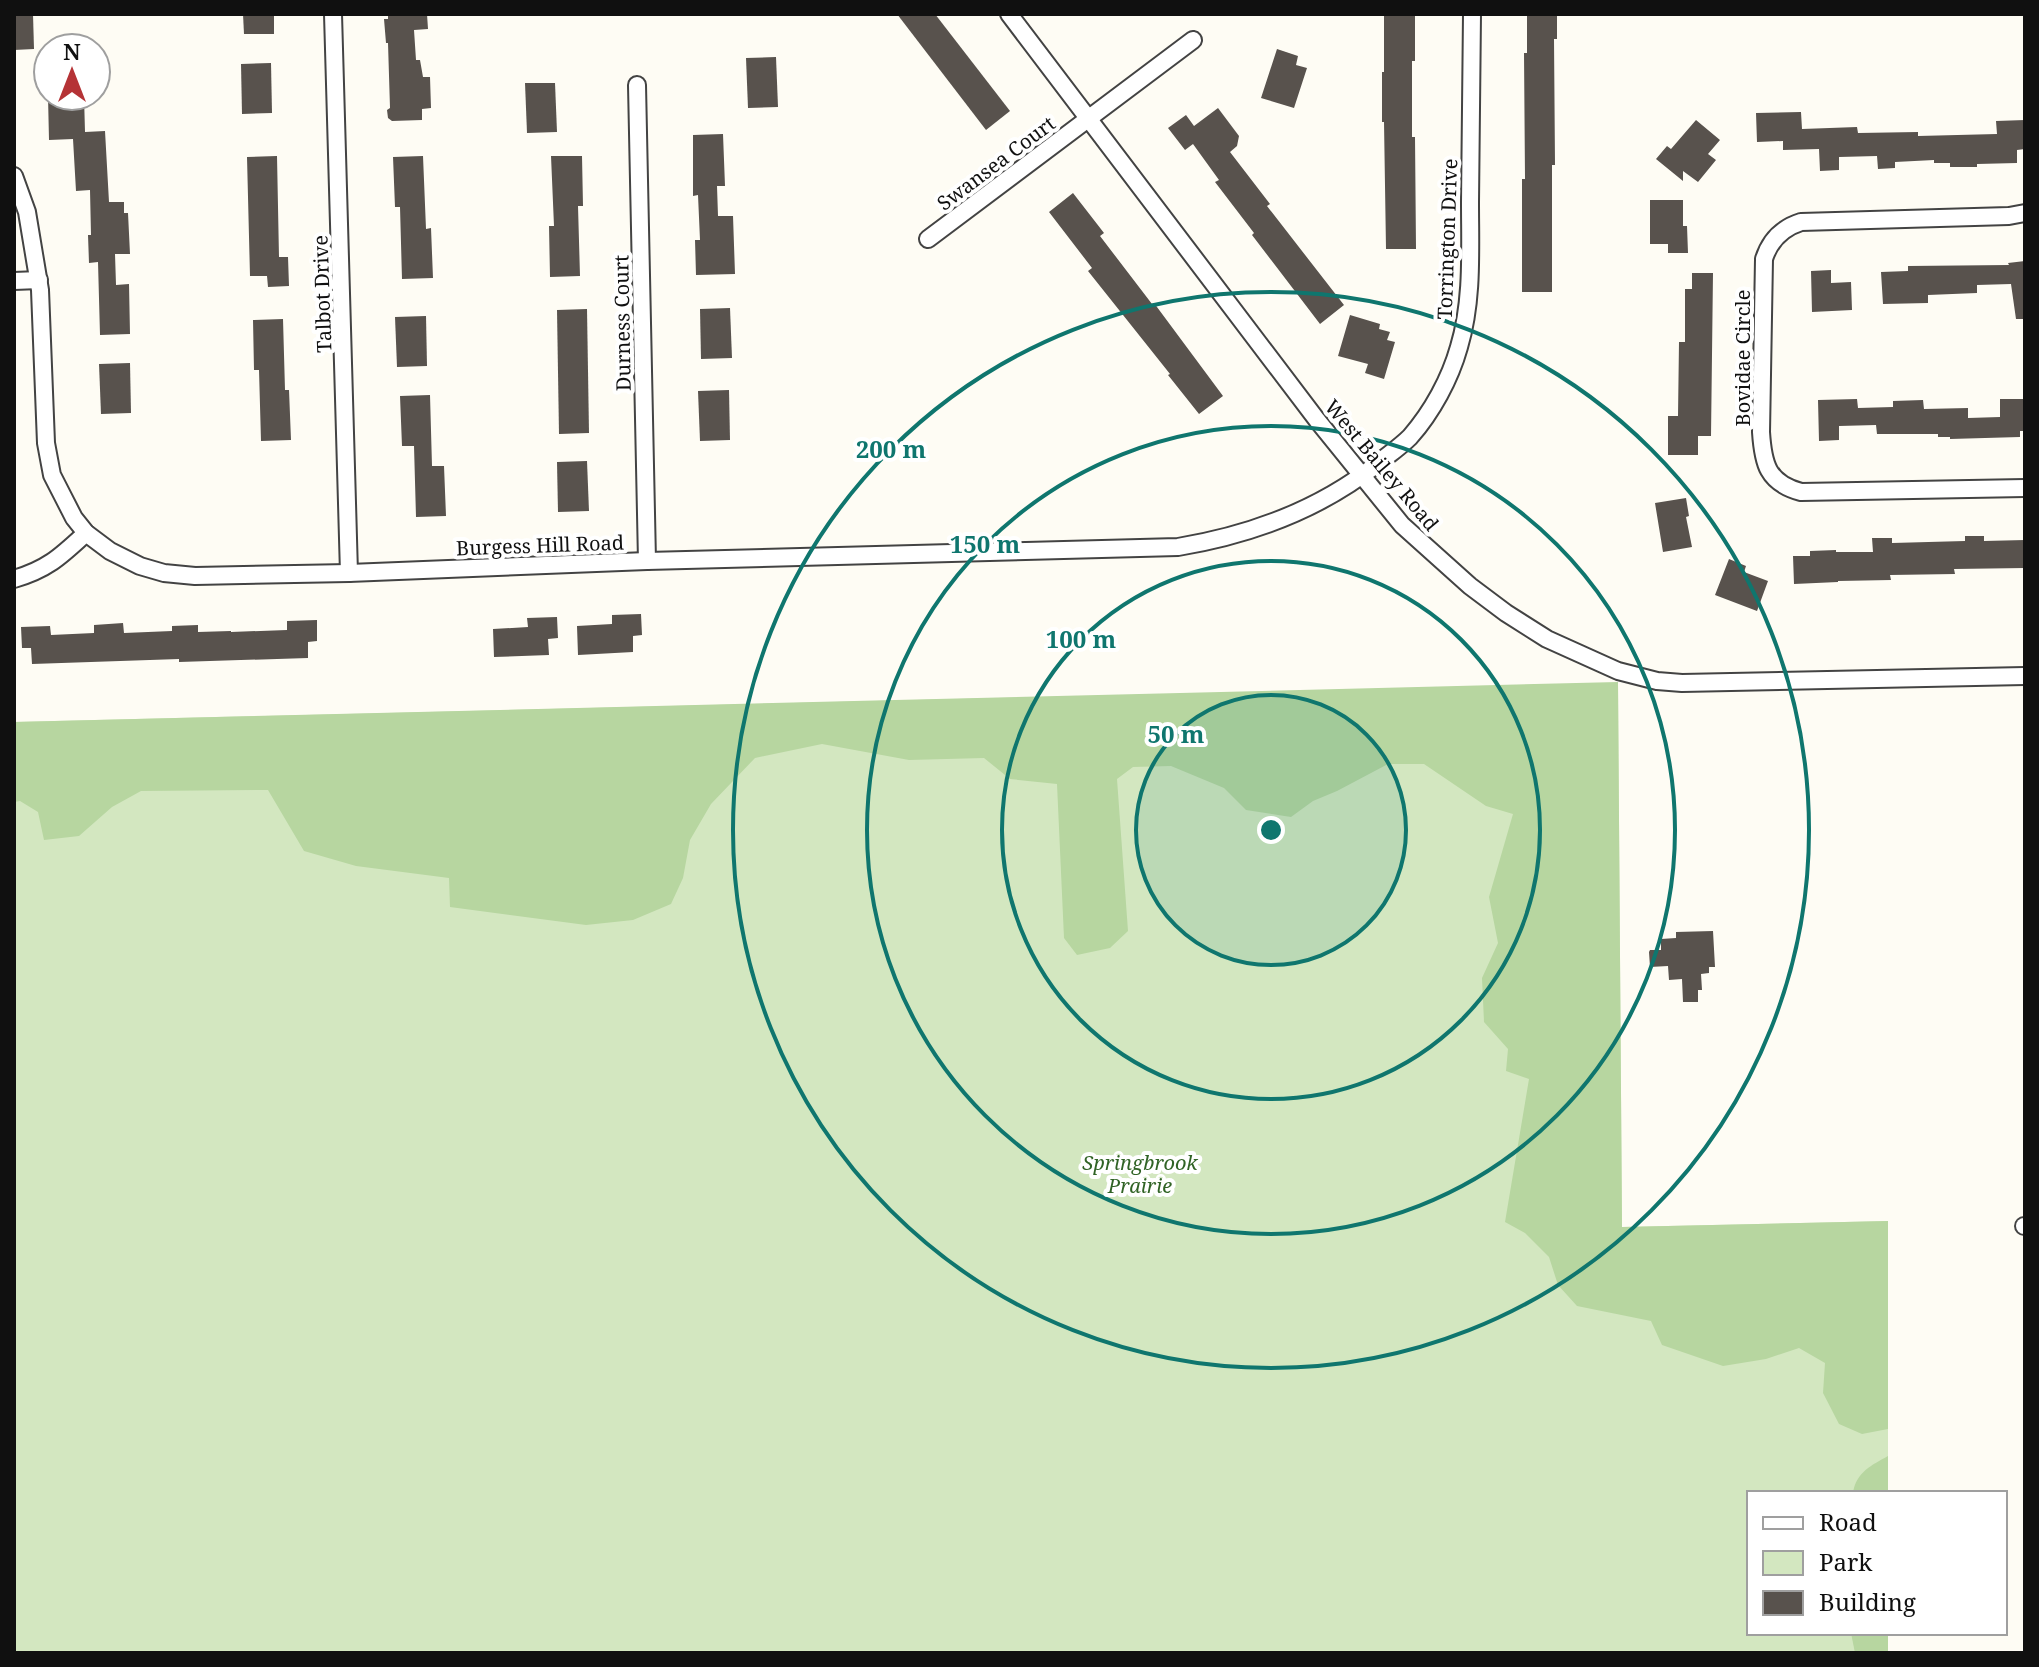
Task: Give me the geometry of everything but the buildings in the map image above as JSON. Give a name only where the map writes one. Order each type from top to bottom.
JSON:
[{"type":"street","name":"Talbot Drive","points":[[333,14],[349,573]]},
{"type":"street","name":"West Bailey Road","points":[[1009,14],[1317,420],[1402,525],[1433,555],[1506,613],[1547,639],[1618,671],[1657,681],[2025,676]]},
{"type":"street","name":"Torrington Drive","points":[[1362,476],[1408,440],[1421,423],[1453,365],[1464,327],[1470,278],[1472,14]]},
{"type":"street","name":"Swansea Court","points":[[928,239],[1193,40]]},
{"type":"street","name":"Durness Court","points":[[637,85],[647,561]]},
{"type":"street","name":"Burgess Hill Road","points":[[14,176],[27,212],[39,280],[46,443],[57,486],[86,533],[125,559],[164,573],[195,576],[349,573],[647,561],[1178,547],[1216,541],[1281,520],[1362,476]]},
{"type":"street","name":"Bovidae Circle","points":[[2025,213],[1801,222],[1779,233],[1764,259],[1761,417],[1762,449],[1771,475],[1781,485],[1801,492],[2025,488]]},
{"type":"street","points":[[14,281],[39,280]]},
{"type":"street","points":[[14,579],[46,567],[86,533]]},
{"type":"green space","points":[[1618,682],[1622,1227],[1888,1221],[1888,1429],[1862,1434],[1839,1424],[1823,1393],[1825,1363],[1799,1348],[1766,1359],[1723,1366],[1662,1345],[1651,1321],[1577,1306],[1558,1285],[1549,1257],[1525,1233],[1505,1222],[1529,1079],[1506,1071],[1508,1049],[1484,1022],[1482,978],[1498,943],[1489,897],[1513,814],[1486,806],[1424,764],[1388,764],[1313,801],[1291,817],[1246,810],[1224,788],[1171,766],[1133,767],[1117,779],[1128,931],[1110,948],[1077,955],[1064,938],[1057,784],[1010,779],[984,758],[909,760],[822,744],[755,758],[711,804],[690,840],[683,878],[671,904],[633,920],[586,925],[450,907],[449,878],[356,866],[304,851],[268,790],[141,791],[112,807],[79,836],[44,840],[38,812],[20,801],[14,802],[14,722]]},
{"type":"green space","name":"Springbrook Prairie","points":[[1618,683],[1622,1227],[1888,1221],[1888,1491],[1747,1491],[1747,1635],[1888,1635],[1888,1653],[14,1653],[14,722]]},
{"type":"green space","points":[[1888,1456],[1888,1491],[1854,1491],[1861,1474]]},
{"type":"green space","points":[[1851,1635],[1888,1635],[1888,1653],[1855,1653]]}]
